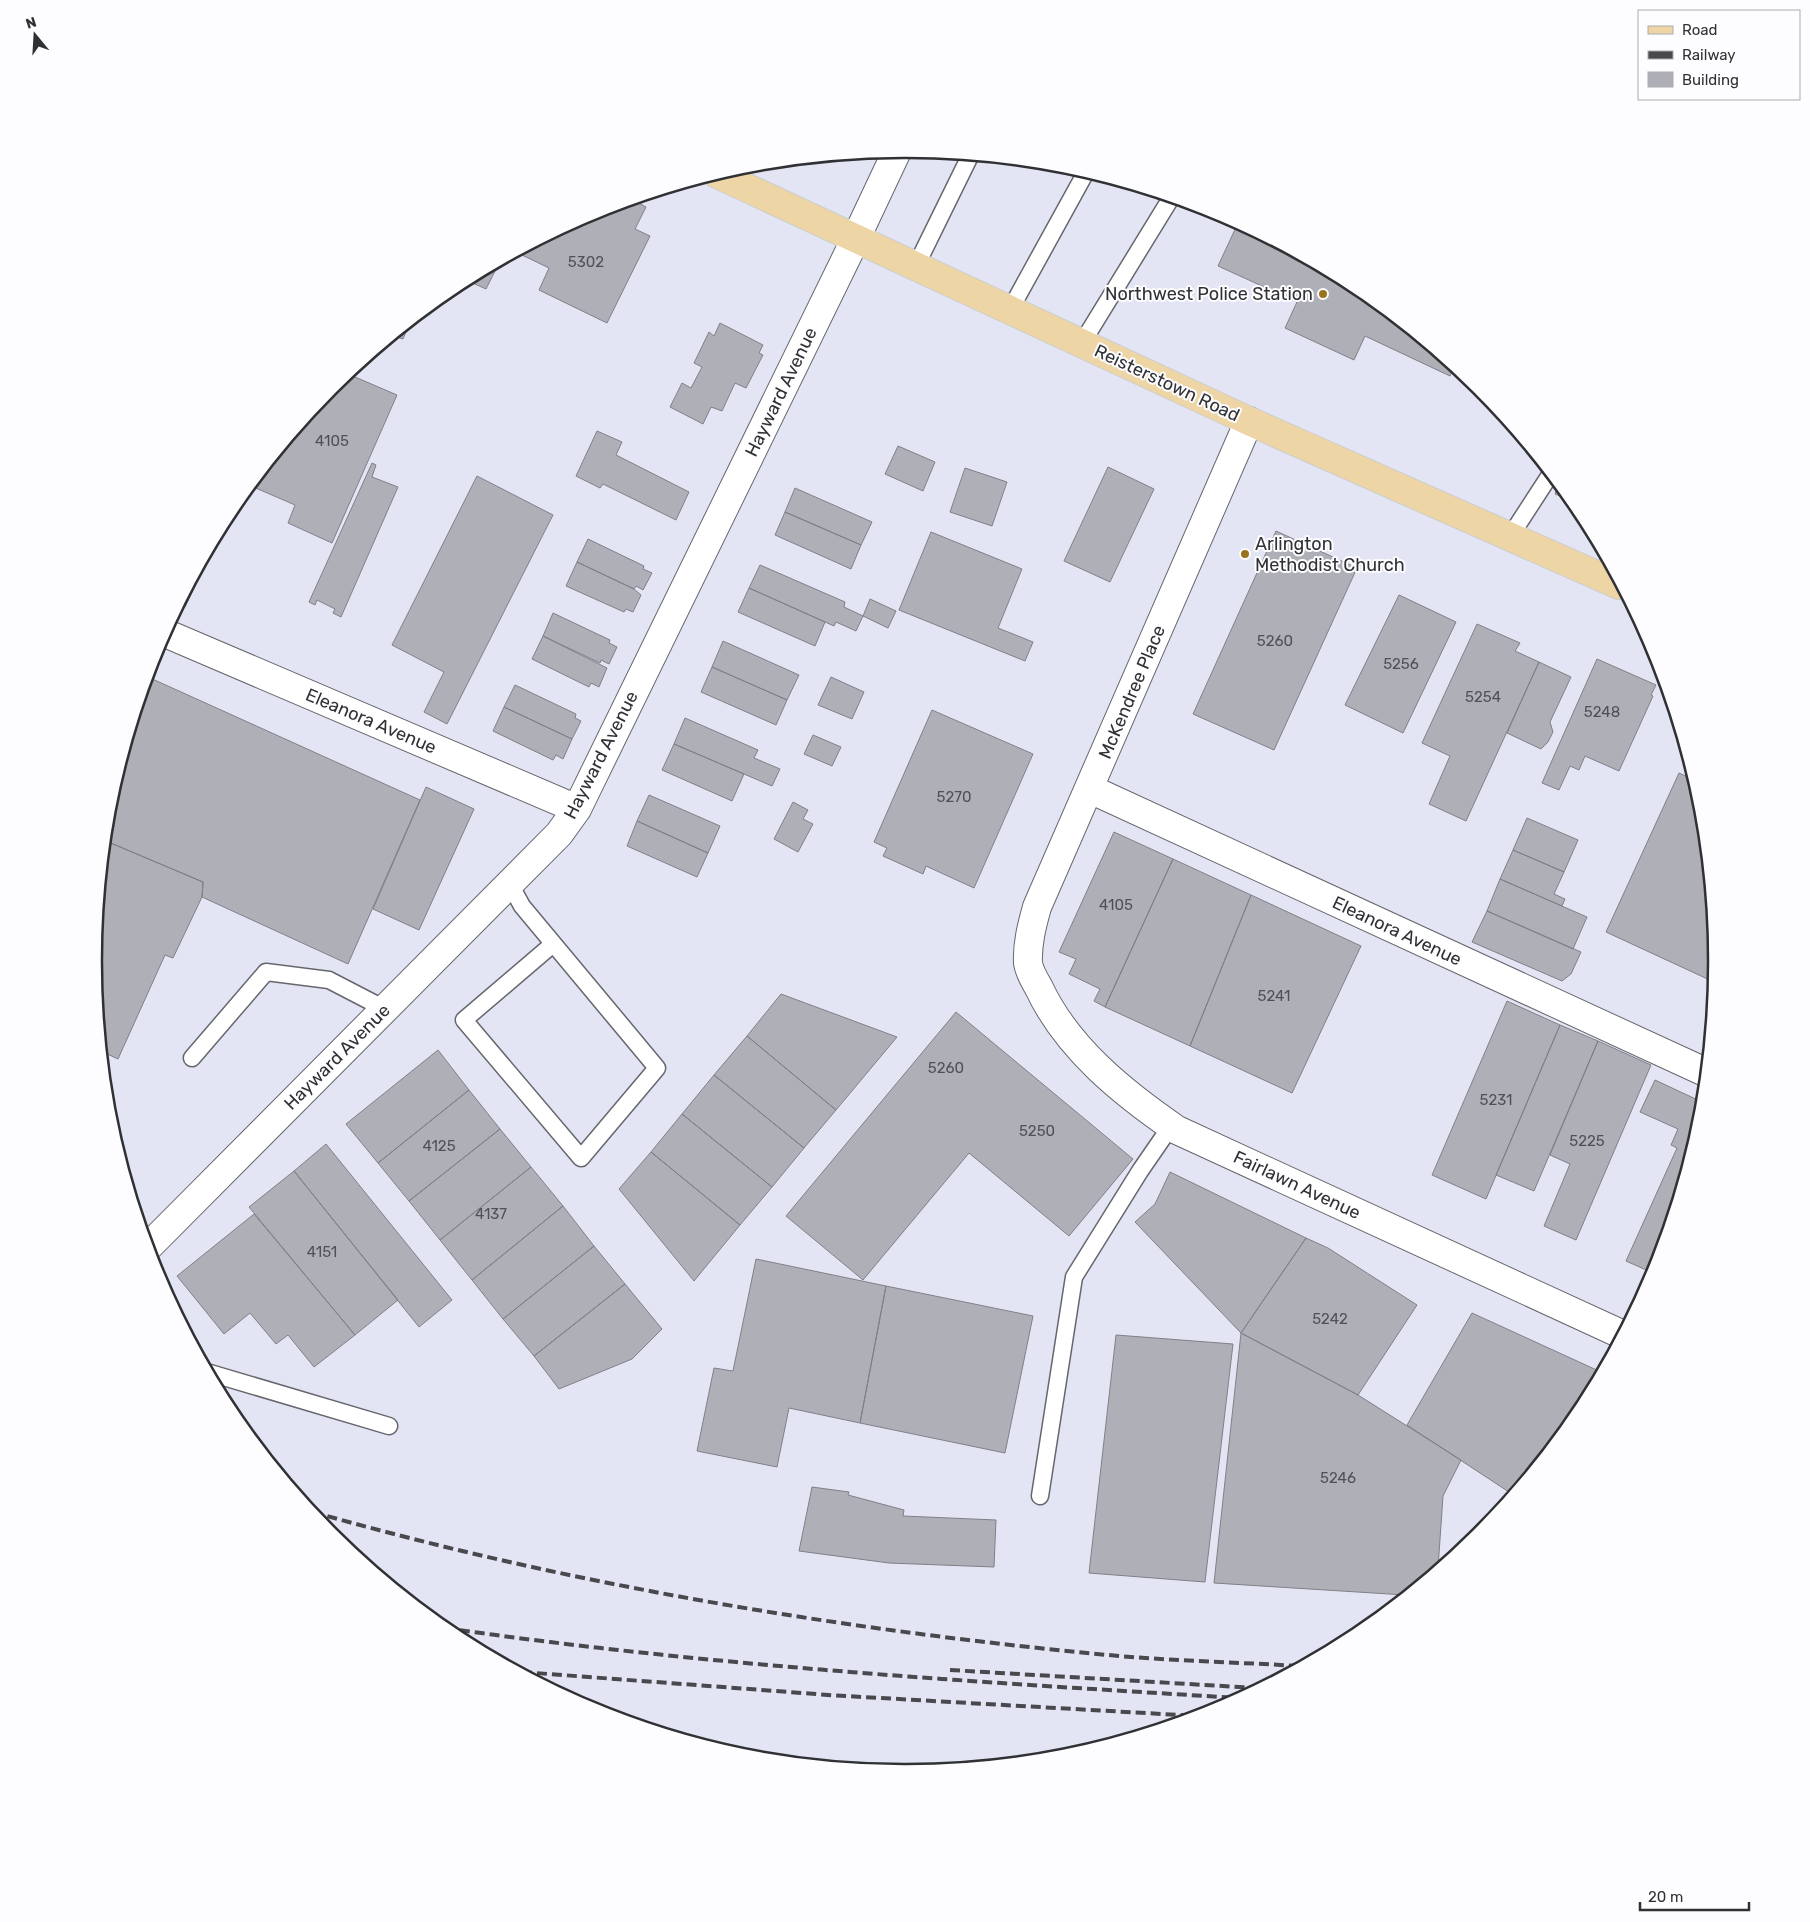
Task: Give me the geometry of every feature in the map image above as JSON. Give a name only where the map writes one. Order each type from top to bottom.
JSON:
[{"type":"main road","name":"Reisterstown Road","points":[[727,179],[1249,421],[1612,582]]},
{"type":"street","name":"Hayward Avenue","points":[[153,1240],[510,884],[559,834],[577,809],[893,158]]},
{"type":"street","name":"McKendree Place","points":[[1028,965],[1029,939],[1037,906],[1090,790],[1249,421]]},
{"type":"street","name":"Eleanora Avenue","points":[[172,636],[577,809]]},
{"type":"street","name":"Eleanora Avenue","points":[[1090,790],[1700,1070]]},
{"type":"street","name":"Fairlawn Avenue","points":[[1028,965],[1047,1006],[1075,1044],[1134,1101],[1171,1126],[1616,1332]]},
{"type":"lane","points":[[916,266],[968,161]]},
{"type":"lane","points":[[1010,310],[1082,179]]},
{"type":"lane","points":[[1082,343],[1168,203]]},
{"type":"lane","points":[[1511,536],[1547,479]]},
{"type":"lane","points":[[510,884],[522,906],[657,1068],[581,1158],[464,1020],[553,944]]},
{"type":"lane","points":[[192,1058],[266,972],[330,980],[385,1009]]},
{"type":"lane","points":[[1040,1496],[1074,1277],[1140,1171],[1171,1126]]},
{"type":"lane","points":[[218,1375],[389,1426]]},
{"type":"shaded area","points":[[905,158],[957,160],[1010,165],[1062,174],[1113,186],[1163,201],[1260,241],[1306,266],[1394,324],[1472,394],[1508,432],[1542,472],[1600,560],[1625,606],[1665,703],[1680,753],[1692,804],[1701,856],[1708,961],[1706,1013],[1701,1066],[1692,1118],[1680,1169],[1665,1219],[1625,1316],[1600,1362],[1542,1450],[1472,1528],[1434,1564],[1394,1598],[1306,1656],[1260,1681],[1163,1721],[1113,1736],[1062,1748],[1010,1757],[905,1764],[853,1762],[800,1757],[748,1748],[697,1736],[647,1721],[550,1681],[504,1656],[416,1598],[338,1528],[302,1490],[268,1450],[210,1362],[185,1316],[145,1219],[130,1169],[118,1118],[109,1066],[102,961],[104,909],[109,856],[118,804],[130,753],[145,703],[185,606],[210,560],[268,472],[338,394],[376,358],[416,324],[504,266],[550,241],[647,201],[697,186],[748,174],[800,165]]},
{"type":"building","points":[[640,204],[646,207],[635,229],[650,236],[607,323],[539,290],[549,268],[523,256],[550,241],[598,220]]},
{"type":"building","name":"Northwest Police Station","points":[[1235,230],[1260,241],[1306,266],[1394,324],[1434,358],[1451,374],[1450,376],[1365,336],[1354,360],[1285,328],[1297,302],[1218,266]]},
{"type":"building","points":[[495,272],[486,289],[475,284]]},
{"type":"building","points":[[720,323],[763,345],[759,353],[763,355],[746,388],[735,383],[722,411],[711,407],[703,424],[670,407],[682,383],[691,388],[702,367],[694,363],[709,332],[714,336]]},
{"type":"building","points":[[356,377],[397,395],[332,543],[288,523],[295,505],[257,488],[302,432]]},
{"type":"building","points":[[597,431],[622,442],[616,455],[689,492],[676,520],[603,484],[600,488],[576,476]]},
{"type":"building","points":[[898,446],[935,462],[923,491],[885,474]]},
{"type":"building","points":[[372,463],[376,465],[372,477],[398,487],[341,617],[333,613],[335,609],[317,600],[315,605],[309,602]]},
{"type":"building","points":[[1108,467],[1154,489],[1110,582],[1064,561]]},
{"type":"building","points":[[965,468],[1007,482],[992,526],[950,512]]},
{"type":"building","points":[[477,476],[553,515],[447,724],[424,712],[444,672],[392,645]]},
{"type":"building","points":[[795,488],[872,522],[861,545],[785,512]]},
{"type":"building","points":[[785,512],[861,545],[851,569],[775,535]]},
{"type":"building","points":[[1276,531],[1357,568],[1274,750],[1193,714]]},
{"type":"building","points":[[931,532],[1022,569],[998,628],[1033,642],[1025,661],[899,610]]},
{"type":"building","points":[[588,539],[644,566],[643,569],[652,573],[643,590],[636,586],[634,589],[577,562]]},
{"type":"building","points":[[577,562],[634,589],[641,595],[633,612],[626,609],[624,612],[566,586]]},
{"type":"building","points":[[760,565],[845,602],[844,607],[863,616],[856,631],[836,622],[834,626],[749,588]]},
{"type":"building","points":[[749,588],[825,622],[815,646],[738,612]]},
{"type":"building","points":[[1399,595],[1456,622],[1403,733],[1345,705]]},
{"type":"building","points":[[870,599],[896,611],[888,628],[863,616]]},
{"type":"building","points":[[553,613],[610,640],[609,643],[617,647],[609,664],[601,660],[600,663],[543,636]]},
{"type":"building","points":[[1477,624],[1520,643],[1515,651],[1539,662],[1466,821],[1429,804],[1450,756],[1422,743]]},
{"type":"building","points":[[543,636],[607,668],[599,687],[591,683],[589,687],[532,659]]},
{"type":"building","points":[[723,641],[799,675],[787,700],[712,667]]},
{"type":"building","points":[[1597,659],[1656,685],[1651,695],[1653,696],[1619,771],[1585,756],[1579,770],[1570,766],[1559,790],[1542,783]]},
{"type":"building","points":[[1539,662],[1571,677],[1550,722],[1553,732],[1548,742],[1541,749],[1507,733]]},
{"type":"building","points":[[712,667],[787,700],[776,725],[701,692]]},
{"type":"building","points":[[831,677],[864,692],[852,719],[818,705]]},
{"type":"building","points":[[154,680],[420,800],[348,964],[202,897],[203,882],[111,843],[130,753]]},
{"type":"building","points":[[515,685],[576,714],[575,718],[581,721],[572,739],[504,707]]},
{"type":"building","points":[[504,707],[572,739],[563,759],[556,755],[553,760],[493,731]]},
{"type":"building","points":[[932,710],[1033,754],[974,888],[926,866],[923,874],[883,856],[887,848],[874,842]]},
{"type":"building","points":[[685,718],[758,750],[754,758],[780,769],[772,786],[674,744]]},
{"type":"building","points":[[813,735],[841,747],[832,766],[804,754]]},
{"type":"building","points":[[674,744],[744,774],[732,801],[662,770]]},
{"type":"building","points":[[1679,773],[1685,776],[1701,856],[1706,909],[1707,979],[1606,932]]},
{"type":"building","points":[[426,787],[474,809],[419,930],[373,909]]},
{"type":"building","points":[[649,795],[720,826],[708,853],[637,821]]},
{"type":"building","points":[[793,802],[808,810],[803,819],[813,824],[798,852],[774,839]]},
{"type":"building","points":[[1527,818],[1578,840],[1564,872],[1513,850]]},
{"type":"building","points":[[637,821],[708,853],[697,877],[627,846]]},
{"type":"building","points":[[1114,832],[1173,859],[1105,1007],[1094,1001],[1100,989],[1069,974],[1076,959],[1059,952]]},
{"type":"building","points":[[111,843],[203,882],[202,897],[173,958],[165,955],[118,1059],[108,1054],[102,961],[104,909]]},
{"type":"building","points":[[1513,850],[1564,872],[1554,894],[1565,899],[1562,906],[1500,879]]},
{"type":"building","points":[[1173,859],[1251,895],[1190,1046],[1105,1007]]},
{"type":"building","points":[[1500,879],[1587,917],[1573,949],[1487,911]]},
{"type":"building","points":[[1251,895],[1361,946],[1292,1093],[1190,1046]]},
{"type":"building","points":[[1487,911],[1581,952],[1571,974],[1562,981],[1472,942]]},
{"type":"building","points":[[781,994],[897,1037],[836,1110],[747,1036]]},
{"type":"building","points":[[1507,1001],[1560,1025],[1486,1199],[1432,1175]]},
{"type":"building","points":[[956,1012],[1133,1159],[1069,1236],[969,1153],[863,1280],[786,1216]]},
{"type":"building","points":[[1560,1025],[1598,1041],[1534,1191],[1496,1175]]},
{"type":"building","points":[[747,1036],[836,1110],[804,1148],[714,1075]]},
{"type":"building","points":[[1598,1041],[1651,1065],[1576,1240],[1544,1226],[1570,1164],[1550,1155]]},
{"type":"building","points":[[438,1050],[469,1090],[378,1163],[346,1124]]},
{"type":"building","points":[[714,1075],[804,1148],[772,1187],[682,1114]]},
{"type":"building","points":[[1655,1080],[1695,1099],[1680,1169],[1665,1219],[1645,1270],[1626,1261],[1677,1148],[1671,1145],[1678,1129],[1640,1112]]},
{"type":"building","points":[[469,1090],[500,1129],[409,1201],[378,1163]]},
{"type":"building","points":[[682,1114],[772,1187],[740,1225],[651,1152]]},
{"type":"building","points":[[500,1129],[531,1167],[440,1240],[409,1201]]},
{"type":"building","points":[[326,1144],[452,1300],[419,1327],[294,1171]]},
{"type":"building","points":[[651,1152],[740,1225],[694,1281],[619,1189]]},
{"type":"building","points":[[531,1167],[563,1206],[472,1280],[440,1240]]},
{"type":"building","points":[[294,1171],[398,1300],[355,1335],[249,1207]]},
{"type":"building","points":[[1170,1172],[1306,1238],[1241,1333],[1135,1222],[1155,1204]]},
{"type":"building","points":[[563,1206],[594,1246],[503,1319],[472,1280]]},
{"type":"building","points":[[254,1214],[355,1335],[314,1367],[288,1335],[276,1344],[250,1313],[224,1334],[177,1276]]},
{"type":"building","points":[[1306,1238],[1328,1248],[1417,1305],[1358,1395],[1241,1333]]},
{"type":"building","points":[[594,1246],[625,1284],[534,1356],[503,1319]]},
{"type":"building","points":[[756,1259],[886,1286],[860,1423],[789,1408],[777,1467],[697,1451],[714,1368],[733,1371]]},
{"type":"building","points":[[625,1284],[662,1329],[632,1359],[559,1389],[534,1356]]},
{"type":"building","points":[[886,1286],[1033,1316],[1005,1453],[860,1423]]},
{"type":"building","points":[[1472,1313],[1595,1369],[1542,1450],[1507,1491],[1407,1425]]},
{"type":"building","points":[[1241,1333],[1358,1395],[1461,1460],[1443,1496],[1439,1560],[1398,1595],[1214,1583]]},
{"type":"building","points":[[1116,1335],[1233,1344],[1205,1582],[1089,1573]]},
{"type":"building","points":[[812,1487],[849,1492],[848,1495],[904,1510],[903,1516],[996,1520],[994,1567],[889,1563],[799,1551]]},
{"type":"railway","points":[[326,1516],[508,1562],[707,1602],[808,1618],[1008,1645],[1108,1655],[1288,1666]]},
{"type":"railway","points":[[463,1630],[643,1653],[742,1663],[941,1679],[1223,1697]]},
{"type":"railway","points":[[950,1670],[1246,1687]]},
{"type":"railway","points":[[535,1673],[828,1695],[1179,1715]]},
{"type":"place","name":"Northwest Police Station","points":[[1323,294]]},
{"type":"place","name":"Arlington Methodist Church","points":[[1245,554]]}]
